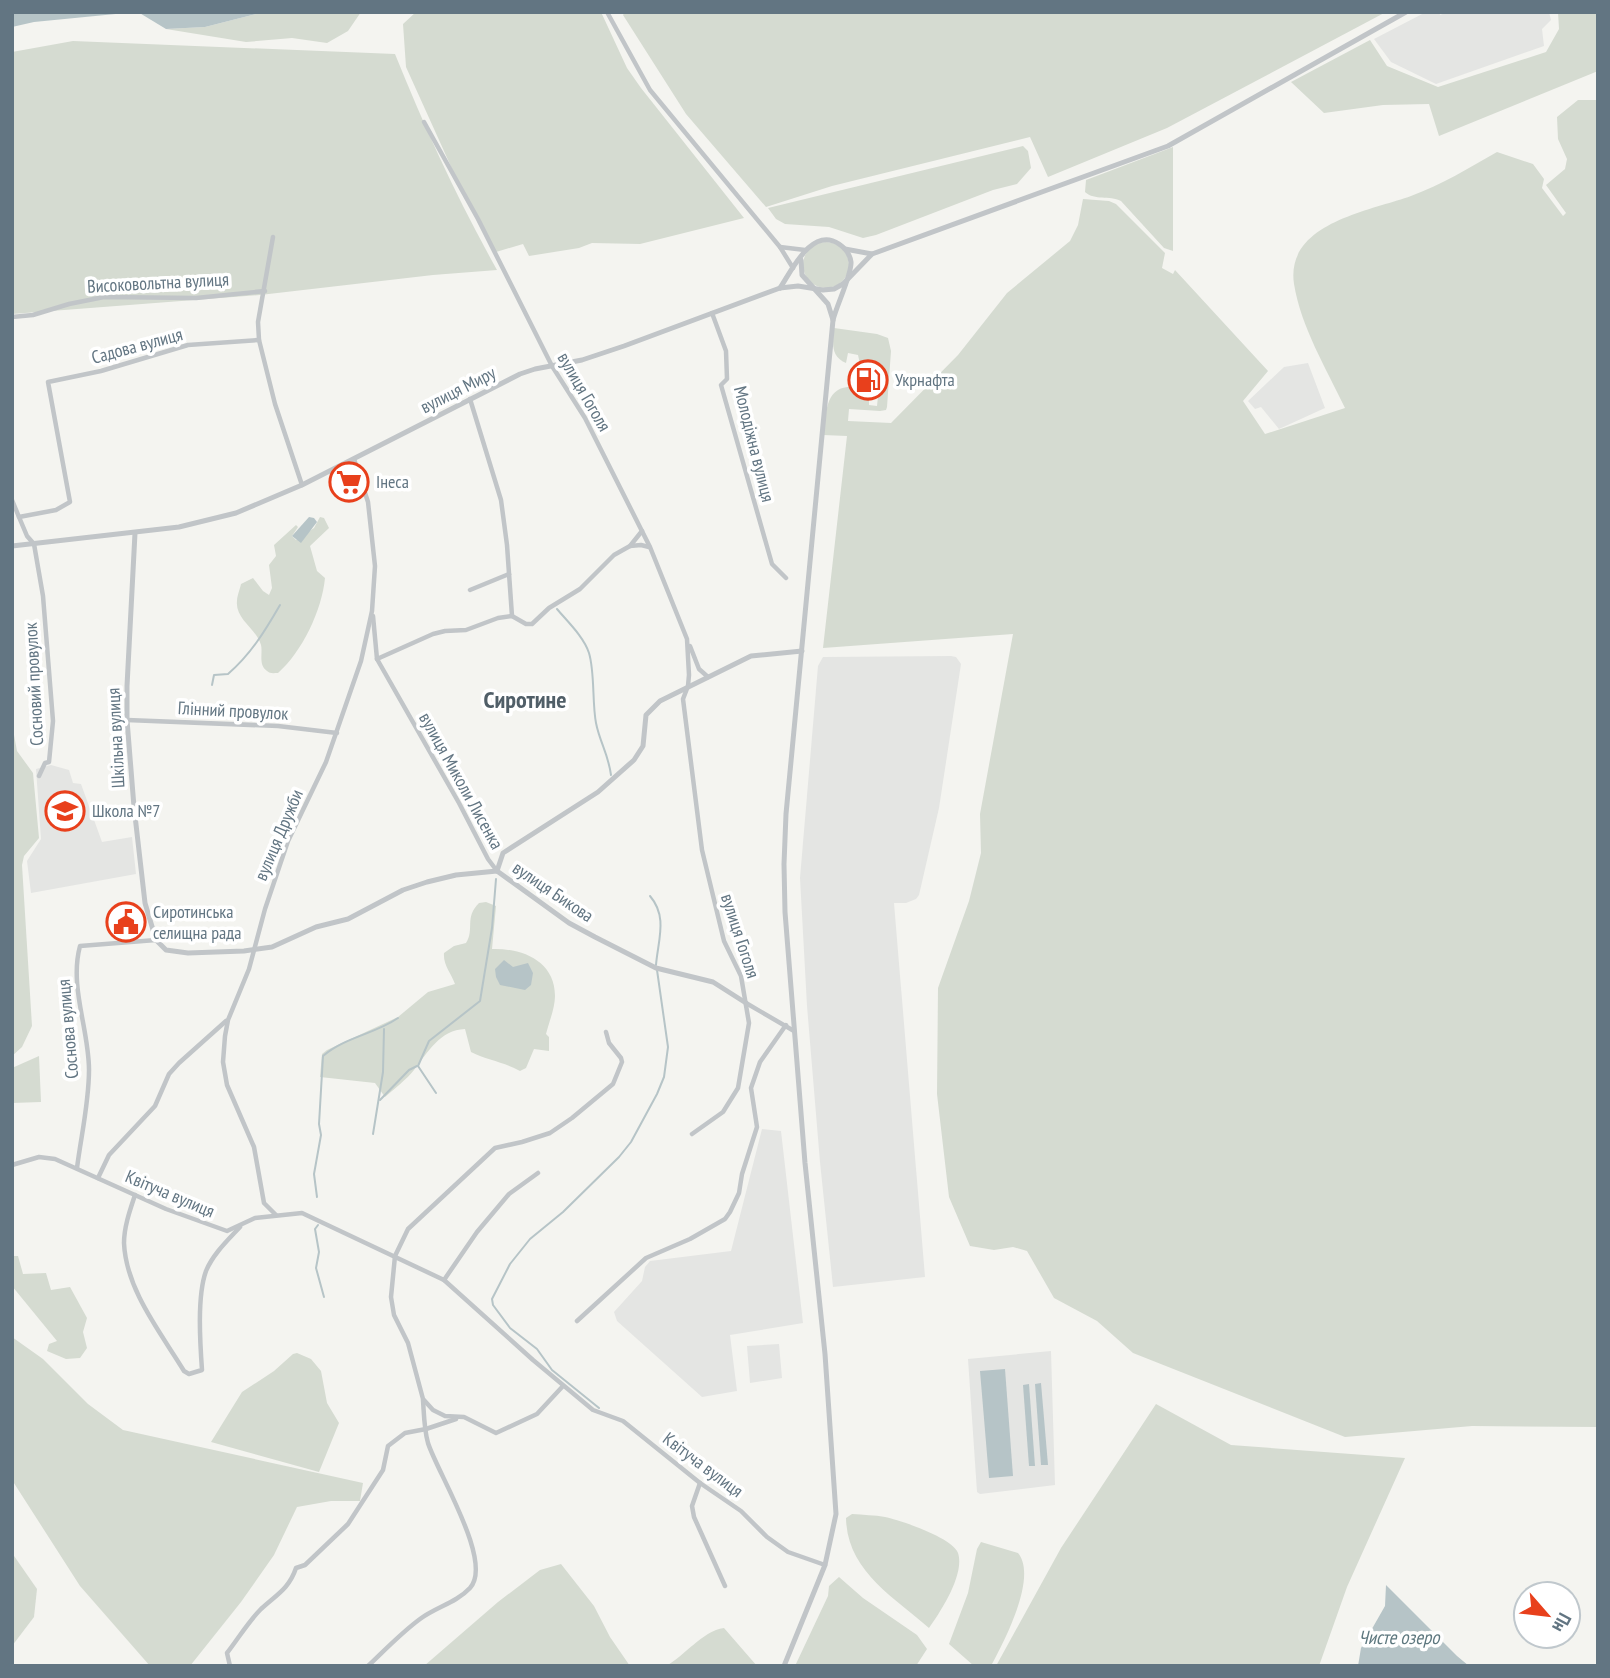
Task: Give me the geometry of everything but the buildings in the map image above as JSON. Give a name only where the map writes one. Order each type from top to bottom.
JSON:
[{"type":"street","points":[[607,12],[650,90],[780,247],[793,268],[828,304],[833,320]]},
{"type":"street","points":[[813,287],[834,289],[872,254],[1168,146],[1406,12]]},
{"type":"street","name":"вулиця Гоголя","points":[[425,122],[479,221],[552,366],[590,429],[642,531],[687,639],[688,686],[683,699],[702,849],[724,941],[741,976],[749,1023],[738,1088],[723,1112],[692,1134]]},
{"type":"street","points":[[273,237],[258,322],[259,340],[275,404],[302,485]]},
{"type":"street","points":[[780,288],[810,245],[823,240],[835,242],[845,249],[872,254]]},
{"type":"street","points":[[780,247],[804,254]]},
{"type":"street","points":[[784,1666],[825,1565],[836,1514],[835,1466],[785,912],[784,864],[833,320],[851,262],[845,249]]},
{"type":"street","points":[[804,254],[801,268],[806,280]]},
{"type":"street","name":"вулиця Миру","points":[[135,533],[199,523],[236,513],[302,485],[520,374],[613,350],[780,288],[813,287]]},
{"type":"street","name":"Високовольтна вулиця","points":[[12,317],[33,315],[103,297],[196,298],[265,291]]},
{"type":"street","name":"Молодіжна вулиця","points":[[712,313],[726,351],[727,379],[721,385],[733,433],[772,564],[786,578]]},
{"type":"street","name":"Садова вулиця","points":[[19,517],[56,510],[70,502],[48,382],[101,371],[188,345],[259,340]]},
{"type":"street","points":[[470,399],[500,500],[512,616]]},
{"type":"street","name":"вулиця Дружби","points":[[276,1215],[264,1203],[254,1147],[227,1085],[223,1062],[228,1020],[249,969],[265,909],[288,841],[337,733],[361,661],[372,611],[375,566],[368,502],[354,459]]},
{"type":"street","points":[[12,500],[27,536],[34,544]]},
{"type":"street","points":[[377,659],[433,634],[466,630],[498,618],[512,616],[526,624],[532,624],[549,608],[580,589],[614,555],[630,546],[642,531]]},
{"type":"street","points":[[12,546],[135,533]]},
{"type":"street","name":"Шкільна вулиця","points":[[135,533],[127,720],[145,904],[156,940]]},
{"type":"street","name":"Сосновий провулок","points":[[34,544],[43,596],[53,728],[49,762],[38,776]]},
{"type":"street","points":[[630,546],[650,547]]},
{"type":"street","points":[[470,590],[509,574]]},
{"type":"street","name":"вулиця Миколи Лисенка","points":[[372,611],[377,659],[497,872]]},
{"type":"street","points":[[687,639],[699,669],[708,677]]},
{"type":"street","points":[[688,686],[751,656],[802,651]]},
{"type":"street","name":"вулиця Миколи Лисенка","points":[[497,872],[503,853],[604,786],[635,760],[643,746],[646,715],[660,701],[688,686]]},
{"type":"street","name":"Глінний провулок","points":[[127,720],[278,726],[337,733]]},
{"type":"street","name":"вулиця Бикова","points":[[97,944],[156,940],[166,950],[188,953],[272,947],[316,927],[346,920],[403,890],[427,882],[456,875],[497,872],[569,923],[656,968],[713,982],[746,1003]]},
{"type":"street","name":"Соснова вулиця","points":[[77,1168],[89,1069],[76,969],[80,946],[97,944]]},
{"type":"street","points":[[746,1003],[795,1032]]},
{"type":"street","points":[[98,1178],[109,1154],[155,1106],[169,1074],[228,1020]]},
{"type":"street","points":[[578,1321],[646,1258],[702,1233],[724,1219],[734,1206],[757,1127],[751,1088],[760,1062],[786,1025]]},
{"type":"street","points":[[368,1666],[396,1637],[422,1617],[473,1586],[477,1576],[456,1502],[440,1473],[426,1429],[423,1399],[408,1343],[394,1315],[391,1297],[395,1256],[408,1229],[495,1148],[550,1133],[613,1084],[622,1062],[610,1044],[606,1032]]},
{"type":"street","name":"Квітуча вулиця","points":[[12,1165],[32,1158],[47,1157],[227,1231],[255,1218],[302,1213],[444,1280],[593,1410],[623,1421],[700,1483],[741,1511],[767,1537],[788,1552],[825,1565]]},
{"type":"street","points":[[444,1280],[477,1232],[509,1194],[538,1173]]},
{"type":"street","points":[[135,1195],[124,1243],[130,1271],[137,1292],[184,1371],[189,1374],[202,1370],[200,1312],[206,1272],[218,1251],[240,1226]]},
{"type":"street","points":[[423,1399],[433,1410],[445,1416],[472,1421],[496,1433],[537,1414],[563,1386]]},
{"type":"street","points":[[230,1666],[227,1653],[261,1610],[292,1581],[296,1568],[305,1565],[342,1531],[374,1486],[386,1461],[388,1446],[405,1433],[460,1418]]},
{"type":"street","points":[[700,1483],[692,1506],[694,1517],[725,1586]]},
{"type":"shaded area","points":[[264,12],[361,12],[348,31],[327,43],[292,38],[246,42],[166,29],[205,27]]},
{"type":"shaded area","points":[[416,12],[601,12],[627,68],[744,218],[640,244],[592,243],[579,248],[529,256],[523,244],[496,252],[458,182],[406,67],[403,24]]},
{"type":"shaded area","points":[[625,12],[1386,12],[1167,128],[1048,177],[1030,137],[832,186],[766,207],[686,114],[623,15]]},
{"type":"shaded area","points":[[1426,12],[1439,12],[1440,15],[1448,12],[1549,12],[1551,20],[1542,29],[1544,46],[1436,84],[1391,62],[1374,39]]},
{"type":"shaded area","points":[[1558,12],[1598,12],[1598,71],[1439,136],[1429,104],[1383,105],[1324,113],[1291,82],[1370,40],[1387,66],[1438,87],[1546,52],[1559,29]]},
{"type":"shaded area","points":[[73,41],[395,54],[443,164],[497,270],[260,295],[12,314],[12,52]]},
{"type":"shaded area","points":[[1578,100],[1598,100],[1598,1427],[1472,1426],[1345,1437],[1133,1353],[1097,1321],[1054,1298],[1027,1251],[1013,1247],[994,1250],[970,1246],[949,1197],[937,1094],[938,988],[969,901],[981,853],[980,814],[1013,634],[823,648],[847,436],[823,435],[826,412],[832,396],[845,387],[869,389],[869,405],[877,406],[880,377],[879,373],[861,369],[858,355],[848,353],[846,363],[837,357],[833,339],[834,328],[888,338],[891,351],[886,410],[849,409],[848,421],[891,423],[958,355],[1007,293],[1070,241],[1078,225],[1083,199],[1109,201],[1116,204],[1165,253],[1162,268],[1173,274],[1175,270],[1268,371],[1243,401],[1265,434],[1345,408],[1302,316],[1294,284],[1295,263],[1303,247],[1316,233],[1354,214],[1422,192],[1497,152],[1533,164],[1544,179],[1542,188],[1563,216],[1566,213],[1546,185],[1565,169],[1567,159],[1558,139],[1557,117]]},
{"type":"shaded area","points":[[1023,146],[1028,151],[1031,168],[1017,184],[993,190],[876,235],[863,238],[829,227],[785,224],[776,219],[768,208]]},
{"type":"shaded area","points":[[1173,147],[1173,251],[1164,248],[1121,201],[1085,192],[1086,180]]},
{"type":"shaded area","points":[[826,242],[842,249],[849,265],[842,281],[826,288],[810,281],[803,265],[810,249]]},
{"type":"shaded area","points":[[1308,363],[1325,408],[1279,429],[1261,407],[1255,409],[1248,401],[1284,367]]},
{"type":"shaded area","points":[[320,517],[324,518],[329,528],[310,546],[317,571],[325,578],[320,603],[295,654],[278,673],[269,673],[261,659],[261,645],[237,607],[241,584],[253,578],[269,595],[272,588],[269,565],[276,556],[274,545],[296,525],[298,527],[292,536],[296,540],[314,528]]},
{"type":"shaded area","points":[[823,657],[956,657],[961,664],[939,808],[919,895],[906,903],[894,903],[925,1277],[833,1287],[807,1006],[800,878],[818,666]]},
{"type":"shaded area","points":[[12,724],[17,751],[33,773],[39,838],[24,856],[22,865],[32,1026],[22,1047],[12,1056]]},
{"type":"shaded area","name":"Школа №7","points":[[51,765],[69,770],[73,783],[81,784],[102,842],[132,837],[136,874],[31,893],[27,861],[41,839],[36,769]]},
{"type":"shaded area","points":[[486,902],[496,906],[492,949],[514,951],[535,959],[543,965],[554,984],[553,1010],[546,1034],[549,1037],[549,1051],[534,1049],[526,1068],[520,1071],[471,1052],[465,1029],[456,1030],[448,1033],[430,1049],[411,1074],[385,1097],[375,1083],[320,1077],[322,1054],[327,1050],[398,1017],[428,992],[455,984],[446,965],[444,953],[454,946],[466,943],[472,914],[479,903]]},
{"type":"shaded area","points":[[39,1056],[41,1102],[12,1103],[12,1068]]},
{"type":"shaded area","points":[[762,1129],[781,1131],[803,1323],[730,1335],[737,1391],[702,1397],[617,1321],[614,1312],[642,1281],[645,1267],[650,1261],[731,1251]]},
{"type":"shaded area","points":[[12,1256],[18,1256],[23,1274],[46,1273],[51,1290],[70,1287],[87,1318],[83,1332],[87,1348],[80,1358],[66,1359],[47,1351],[49,1344],[57,1341],[12,1286]]},
{"type":"shaded area","points":[[12,1337],[43,1359],[88,1404],[123,1430],[363,1483],[360,1501],[331,1501],[297,1507],[274,1555],[190,1666],[150,1666],[80,1586],[12,1480]]},
{"type":"shaded area","points":[[779,1344],[782,1378],[750,1383],[747,1346]]},
{"type":"shaded area","points":[[1051,1351],[1055,1485],[980,1494],[977,1492],[968,1359]]},
{"type":"shaded area","points":[[297,1353],[311,1359],[321,1371],[327,1403],[339,1423],[319,1472],[211,1442],[242,1392]]},
{"type":"shaded area","points":[[1156,1404],[1231,1445],[1405,1458],[1347,1587],[1319,1666],[996,1666],[1061,1548]]},
{"type":"shaded area","points":[[852,1514],[885,1517],[913,1526],[947,1541],[954,1547],[959,1562],[955,1581],[929,1628],[888,1594],[863,1568],[848,1537],[846,1518]]},
{"type":"shaded area","points":[[981,1542],[1018,1553],[1023,1564],[1022,1593],[1017,1610],[991,1666],[974,1666],[949,1644],[968,1593],[977,1549]]},
{"type":"shaded area","points":[[12,1553],[37,1589],[34,1617],[12,1646]]},
{"type":"shaded area","points":[[561,1564],[594,1606],[610,1637],[630,1666],[424,1666],[498,1602],[540,1570]]},
{"type":"shaded area","points":[[839,1577],[863,1598],[917,1635],[927,1649],[916,1666],[795,1666],[828,1596],[829,1586]]},
{"type":"shaded area","points":[[724,1628],[757,1666],[666,1666],[708,1634]]},
{"type":"water","points":[[12,12],[136,12],[34,22],[12,27]]},
{"type":"water","points":[[138,12],[264,12],[205,27],[166,29]]},
{"type":"water","points":[[309,517],[317,522],[301,543],[292,536]]},
{"type":"water","points":[[504,960],[513,967],[528,963],[533,973],[531,985],[525,990],[500,985],[495,969]]},
{"type":"water","points":[[1005,1369],[1013,1476],[989,1478],[980,1371]]},
{"type":"water","points":[[1041,1383],[1048,1465],[1041,1465],[1035,1384]]},
{"type":"water","points":[[1029,1384],[1035,1466],[1029,1466],[1023,1385]]},
{"type":"water","name":"Чисте озеро","points":[[1386,1585],[1469,1666],[1358,1666],[1361,1648],[1385,1606]]},
{"type":"waterway","points":[[212,685],[214,675],[228,674],[251,650],[280,605]]},
{"type":"waterway","points":[[557,609],[579,635],[589,653],[596,723],[611,775]]},
{"type":"waterway","points":[[436,1093],[418,1066],[429,1041],[480,1001],[492,928],[496,879]]},
{"type":"waterway","points":[[650,896],[656,904],[660,920],[656,965]]},
{"type":"waterway","points":[[599,1408],[552,1370],[537,1349],[510,1328],[493,1305],[492,1299],[510,1264],[530,1239],[563,1212],[619,1157],[631,1142],[657,1094],[664,1077],[668,1047],[657,970]]},
{"type":"waterway","points":[[317,1197],[314,1174],[321,1135],[319,1124],[323,1056],[341,1044],[398,1018]]},
{"type":"waterway","points":[[373,1134],[383,1072],[384,1029]]},
{"type":"waterway","points":[[380,1100],[409,1070],[417,1066]]},
{"type":"waterway","points":[[318,1225],[315,1229],[319,1252],[316,1268],[324,1297]]},
{"type":"place","name":"Укрнафта","points":[[868,380]]},
{"type":"place","name":"Інеса","points":[[349,482]]},
{"type":"place","name":"Школа №7","points":[[65,811]]},
{"type":"place","name":"Сиротинська селищна рада","points":[[126,922]]},
{"type":"district","name":"Сиротине","points":[[525,700]]}]
